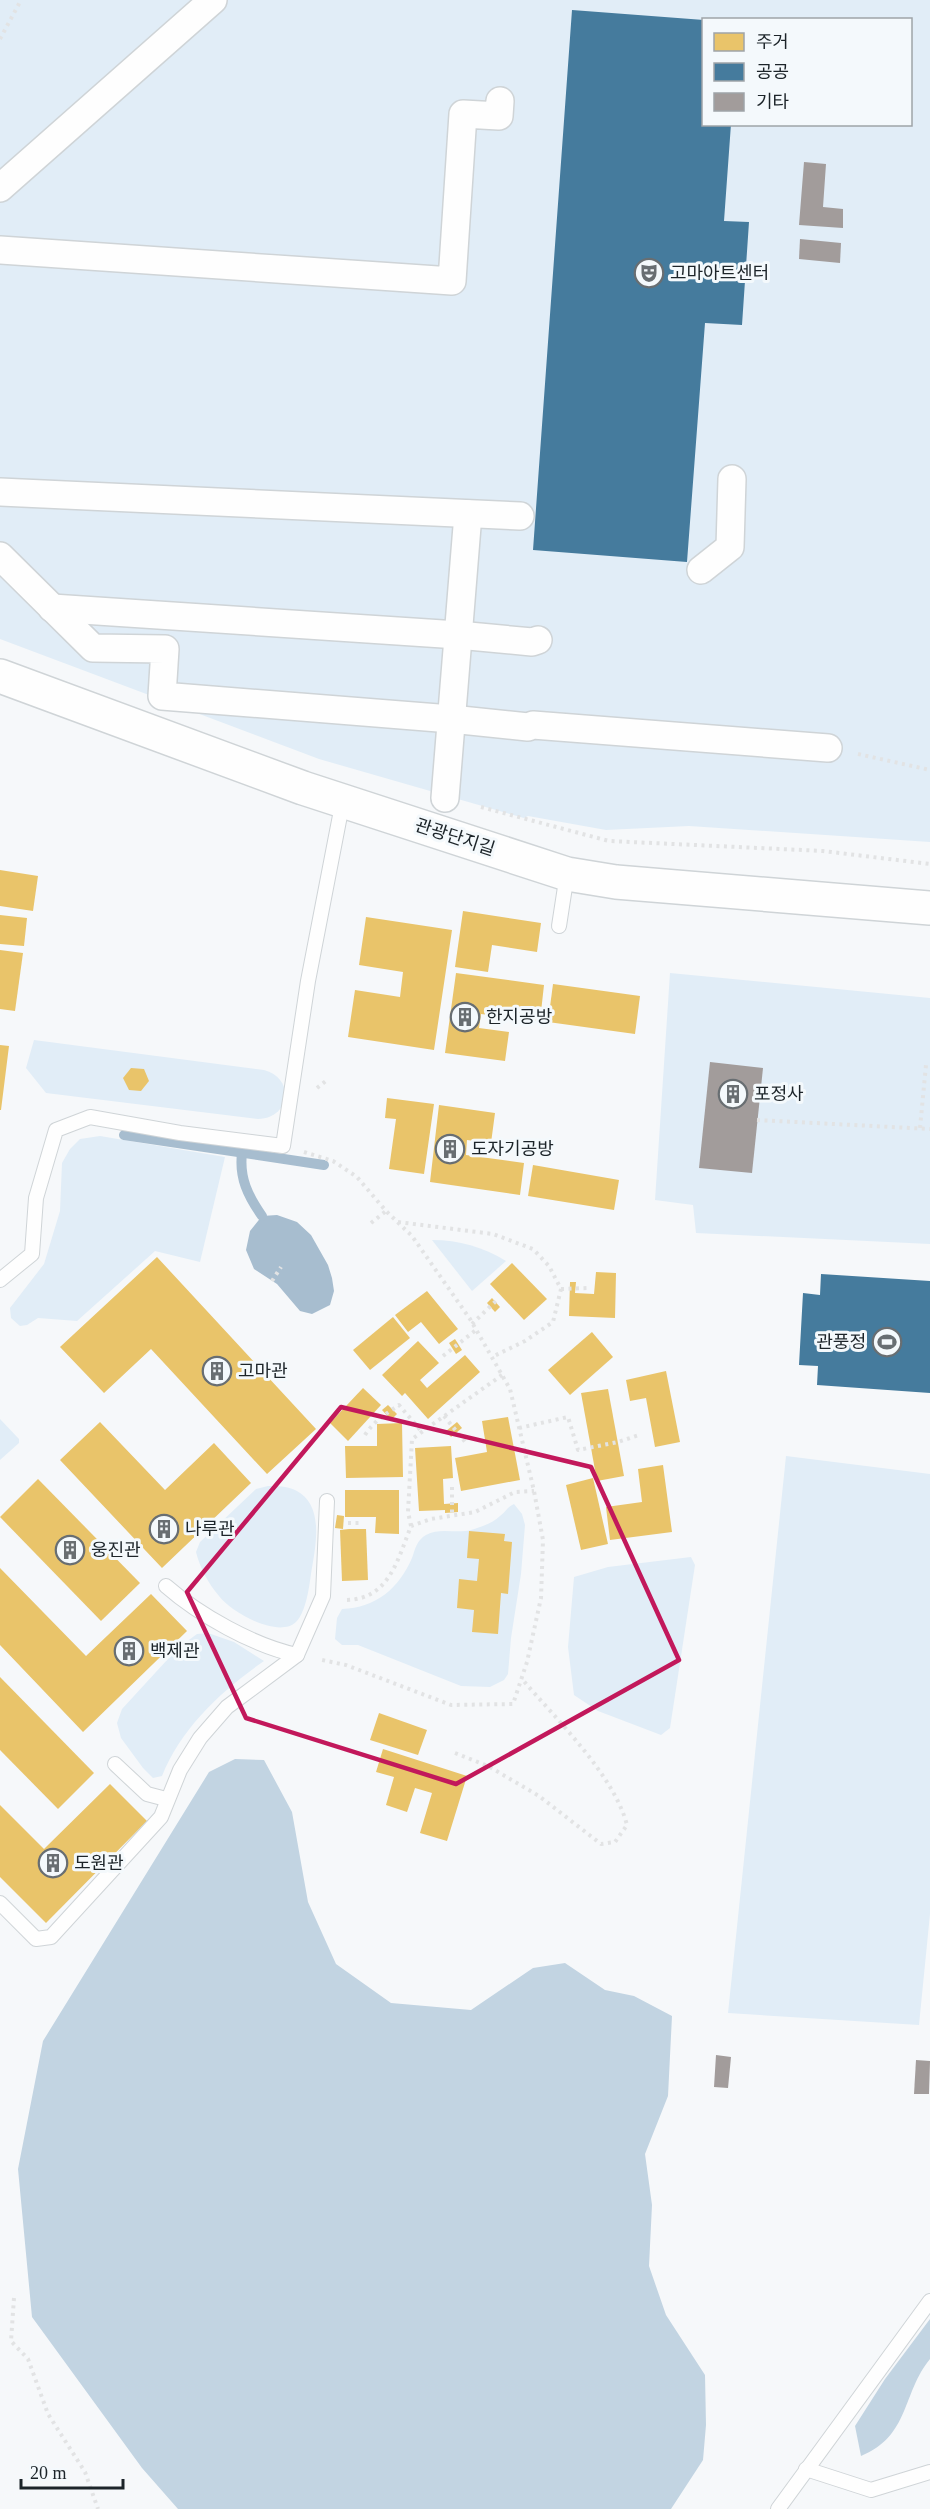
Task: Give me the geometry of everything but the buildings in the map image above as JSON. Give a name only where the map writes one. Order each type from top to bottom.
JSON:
[{"type":"street","points":[[0,188],[213,0]]},
{"type":"street","points":[[0,250],[452,281],[463,114],[499,116],[500,101]]},
{"type":"street","points":[[701,570],[730,547],[732,479]]},
{"type":"street","points":[[0,492],[520,516]]},
{"type":"street","points":[[445,798],[468,514]]},
{"type":"street","points":[[0,556],[93,648],[165,649],[162,696],[528,727],[533,725],[828,748]]},
{"type":"street","points":[[52,608],[532,642],[538,640]]},
{"type":"street","name":"관광단지길","points":[[0,676],[303,788],[567,874],[616,882],[930,909]]},
{"type":"lane","points":[[0,1280],[32,1254],[36,1198],[56,1130],[90,1118],[180,1133],[283,1146],[308,981],[343,800]]},
{"type":"lane","points":[[559,926],[567,874]]},
{"type":"lane","points":[[0,1902],[36,1939],[51,1936],[161,1817],[166,1799],[180,1770],[200,1738],[227,1707],[297,1655],[323,1596],[327,1501]]},
{"type":"lane","points":[[166,1586],[189,1606],[274,1650],[297,1655]]},
{"type":"lane","points":[[114,1764],[147,1794],[166,1799]]},
{"type":"lane","points":[[778,2509],[930,2301]]},
{"type":"lane","points":[[806,2469],[871,2490],[930,2472]]},
{"type":"path","points":[[0,39],[21,0]]},
{"type":"path","points":[[828,748],[930,770]]},
{"type":"path","points":[[920,1128],[926,1065]]},
{"type":"path","points":[[758,1120],[930,1129]]},
{"type":"path","points":[[283,1146],[333,1161],[357,1177],[386,1211],[412,1236],[476,1330],[510,1389],[543,1540],[541,1598],[522,1678],[513,1704],[451,1705],[346,1665],[297,1655]]},
{"type":"path","points":[[371,1223],[386,1211]]},
{"type":"path","points":[[398,1222],[493,1234],[533,1249],[549,1266],[561,1289],[553,1322],[525,1341],[492,1357]]},
{"type":"path","points":[[272,1281],[281,1267]]},
{"type":"path","points":[[561,1289],[587,1288]]},
{"type":"path","points":[[472,1324],[499,1298]]},
{"type":"path","points":[[443,1356],[476,1330]]},
{"type":"path","points":[[323,1596],[341,1600],[363,1600],[383,1585],[395,1567],[411,1526],[408,1512],[412,1439],[502,1375]]},
{"type":"path","points":[[365,1435],[375,1420],[387,1415],[399,1405],[422,1432]]},
{"type":"path","points":[[444,1416],[466,1443]]},
{"type":"path","points":[[519,1428],[568,1417],[578,1450],[639,1435]]},
{"type":"path","points":[[452,1487],[452,1517]]},
{"type":"path","points":[[411,1526],[431,1519],[475,1512],[515,1492],[534,1491]]},
{"type":"path","points":[[455,1753],[488,1766],[538,1796],[601,1844],[615,1842],[627,1825],[623,1807],[603,1775],[522,1678]]},
{"type":"path","points":[[14,2298],[11,2341],[28,2359],[48,2414],[85,2472],[98,2509]]},
{"type":"highlighted area","points":[[341,1407],[591,1467],[679,1660],[456,1784],[246,1718],[187,1592]]},
{"type":"shaded area","points":[[0,0],[930,0],[930,842],[689,826],[606,830],[528,816],[524,818],[319,759],[0,639]]},
{"type":"shaded area","points":[[670,973],[930,998],[930,1244],[696,1233],[693,1205],[655,1200]]},
{"type":"shaded area","points":[[34,1040],[264,1070],[281,1081],[285,1089],[285,1098],[277,1112],[269,1117],[258,1119],[46,1093],[26,1068]]},
{"type":"shaded area","points":[[100,1136],[225,1157],[200,1262],[155,1251],[77,1321],[38,1318],[27,1325],[20,1326],[11,1318],[10,1308],[44,1264],[60,1211],[62,1163],[70,1149],[80,1139]]},
{"type":"shaded area","points":[[277,1215],[297,1222],[311,1235],[328,1265],[334,1291],[330,1305],[312,1314],[300,1311],[277,1284],[254,1269],[246,1250],[250,1231],[262,1216]]},
{"type":"shaded area","points":[[432,1240],[470,1245],[506,1261],[472,1291]]},
{"type":"shaded area","points":[[0,1419],[19,1439],[19,1443],[0,1460]]},
{"type":"shaded area","points":[[786,1456],[930,1474],[930,1914],[919,2025],[728,2013]]},
{"type":"shaded area","points":[[268,1486],[295,1490],[305,1497],[315,1516],[316,1540],[306,1600],[299,1618],[288,1626],[278,1627],[255,1621],[225,1602],[208,1581],[196,1552],[200,1542],[256,1489]]},
{"type":"shaded area","points":[[514,1504],[522,1514],[525,1525],[508,1674],[504,1680],[490,1687],[461,1686],[358,1645],[342,1645],[335,1639],[337,1618],[342,1609],[365,1605],[393,1587],[407,1569],[420,1539],[437,1531],[465,1531],[483,1526]]},
{"type":"shaded area","points":[[691,1557],[695,1565],[670,1728],[661,1735],[598,1711],[574,1695],[568,1647],[574,1577],[608,1567]]},
{"type":"shaded area","points":[[208,1633],[234,1642],[264,1661],[233,1684],[204,1711],[180,1742],[162,1776],[153,1778],[121,1738],[117,1723],[122,1709],[178,1648],[197,1634]]},
{"type":"shaded area","points":[[235,1759],[264,1760],[292,1812],[308,1902],[336,1964],[391,2003],[471,2010],[533,1968],[565,1963],[605,1990],[634,1996],[672,2016],[668,2096],[645,2154],[652,2205],[649,2266],[666,2315],[705,2375],[706,2425],[703,2460],[671,2509],[178,2509],[142,2468],[32,2317],[18,2169],[43,2041],[209,1772]]},
{"type":"shaded area","points":[[930,2319],[930,2359],[914,2386],[897,2425],[889,2437],[861,2456],[855,2426],[885,2379]]},
{"type":"waterway","points":[[124,1135],[324,1165]]},
{"type":"waterway","points":[[242,1153],[243,1179],[262,1216]]},
{"type":"place","name":"고마아트센터","points":[[649,273]]},
{"type":"place","name":"한지공방","points":[[465,1017]]},
{"type":"place","name":"포정사","points":[[733,1094]]},
{"type":"place","name":"도자기공방","points":[[450,1149]]},
{"type":"place","name":"관풍정","points":[[887,1342]]},
{"type":"place","name":"고마관","points":[[217,1371]]},
{"type":"place","name":"나루관","points":[[164,1529]]},
{"type":"place","name":"웅진관","points":[[70,1550]]},
{"type":"place","name":"백제관","points":[[129,1651]]},
{"type":"place","name":"도원관","points":[[53,1863]]}]
